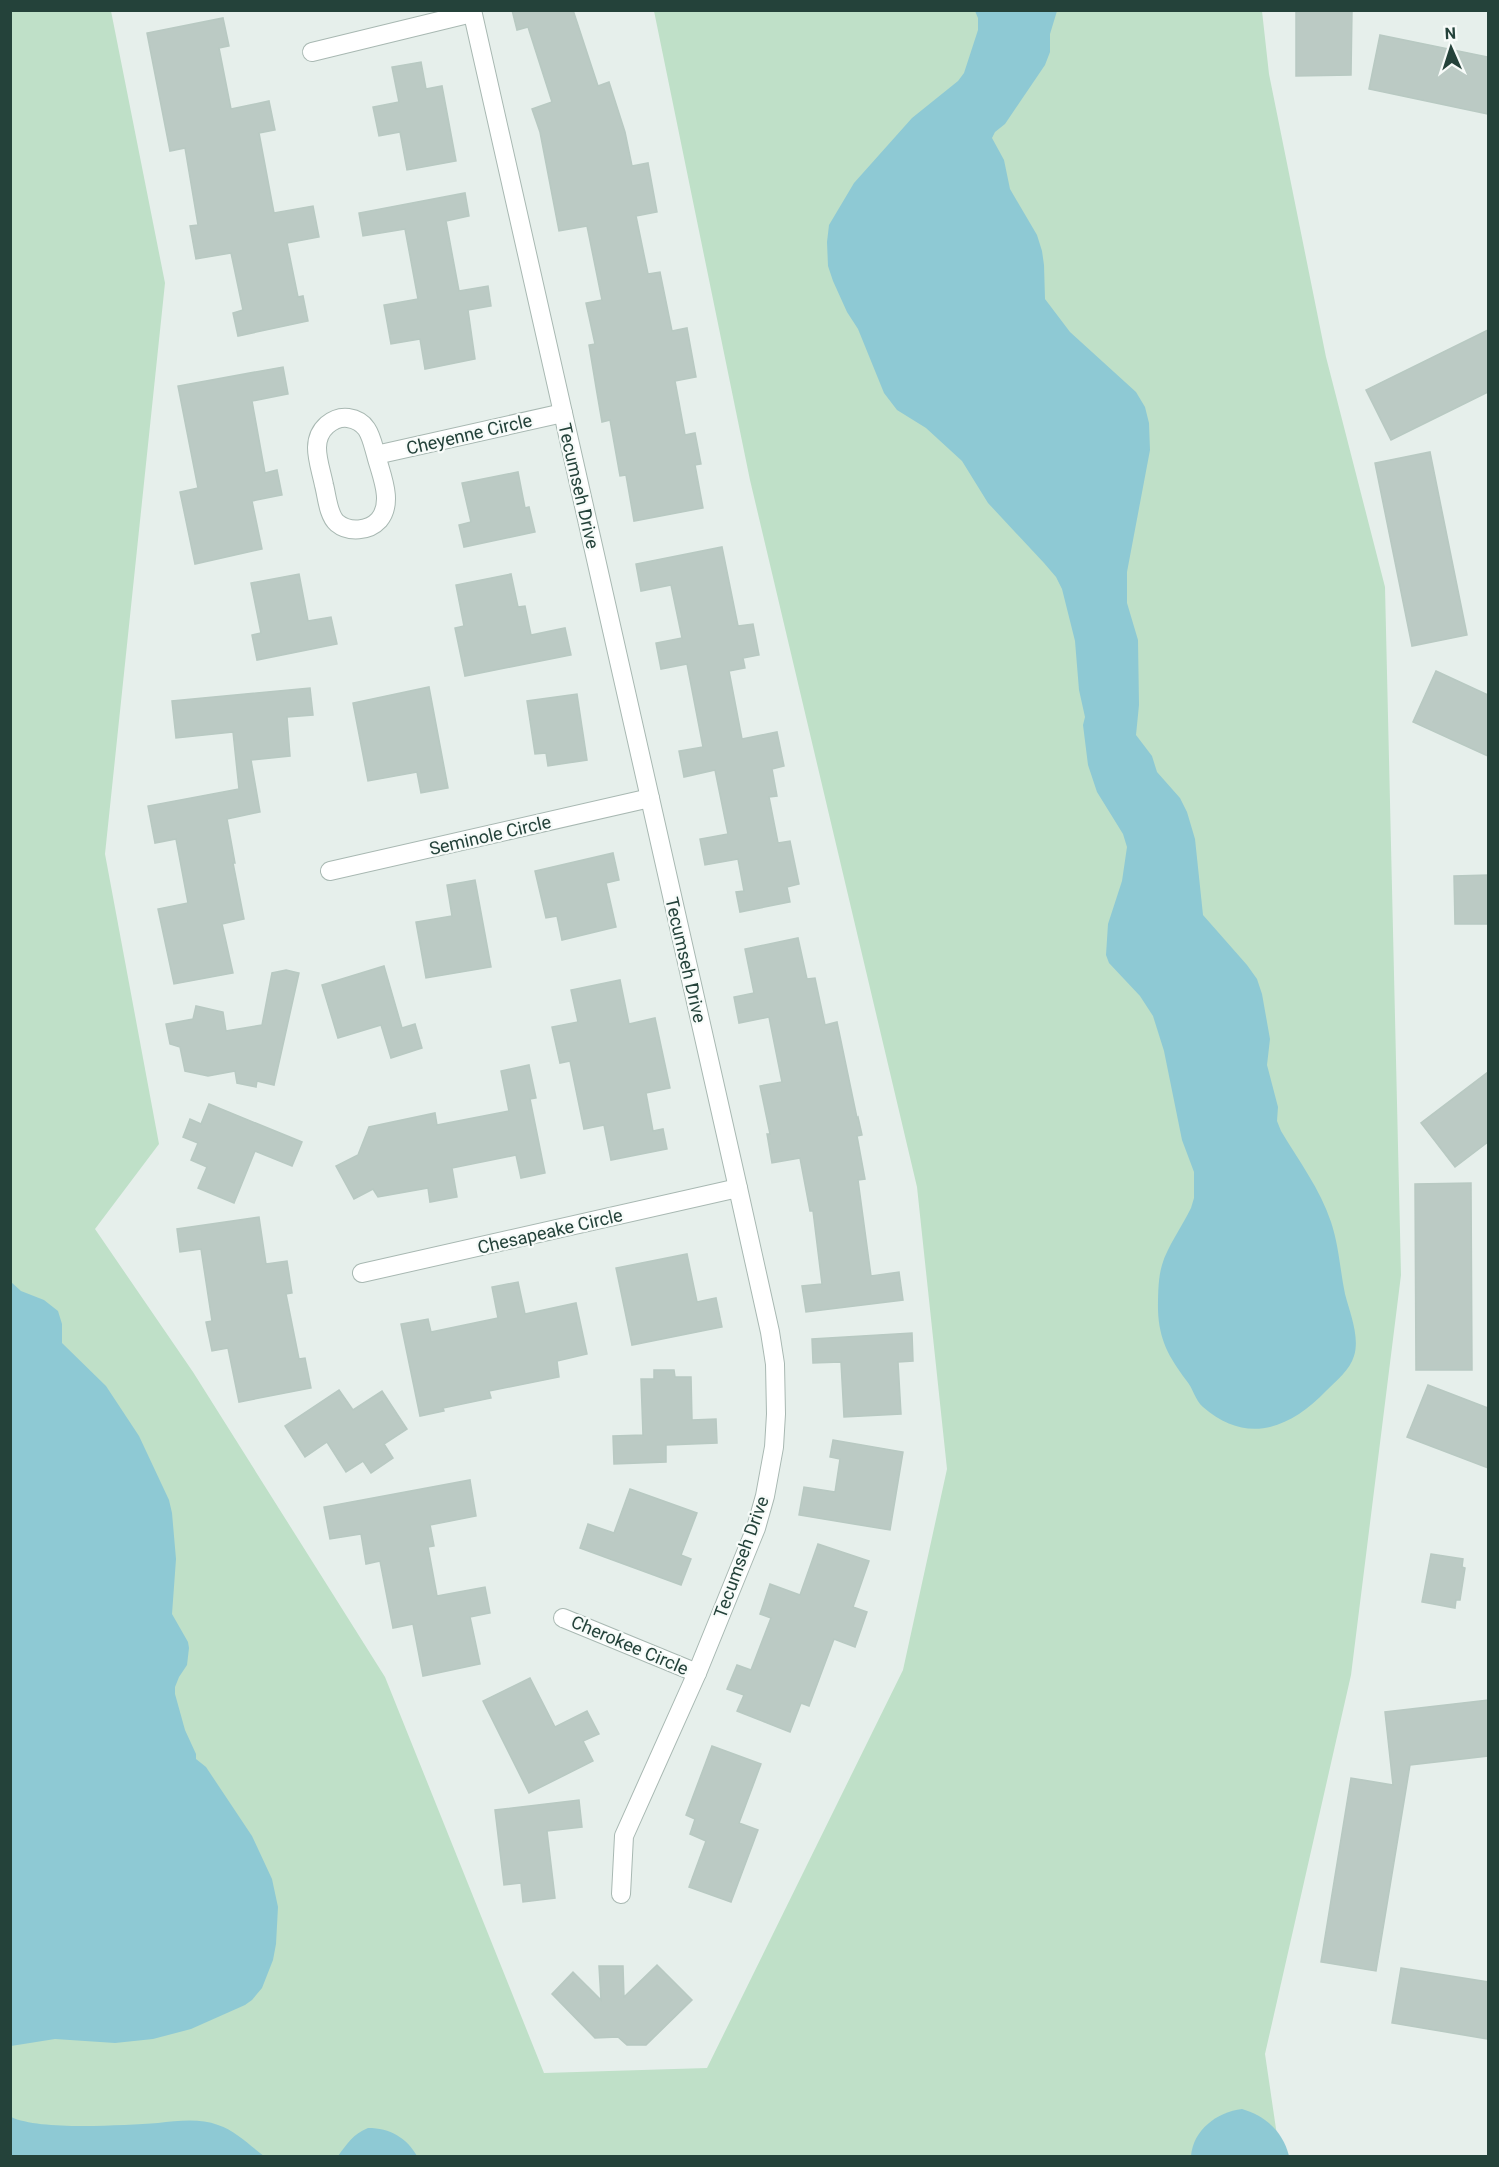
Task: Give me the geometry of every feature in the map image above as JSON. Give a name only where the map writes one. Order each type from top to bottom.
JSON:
[{"type":"street","points":[[312,52],[472,12]]},
{"type":"street","name":"Tecumseh Drive","points":[[472,12],[738,1188],[775,1364],[774,1447],[765,1496],[756,1527],[697,1673],[624,1836],[621,1894]]},
{"type":"street","name":"Cheyenne Circle","points":[[375,455],[563,413]]},
{"type":"street","points":[[340,418],[358,421],[368,428],[375,455],[386,496],[386,509],[377,523],[370,527],[346,528],[333,519],[330,509],[316,451],[319,435],[331,422],[340,418]]},
{"type":"street","name":"Seminole Circle","points":[[330,871],[650,798]]},
{"type":"street","name":"Chesapeake Circle","points":[[362,1274],[738,1188]]},
{"type":"street","name":"Cherokee Circle","points":[[563,1618],[697,1673]]},
{"type":"green space","points":[[11,11],[111,11],[165,283],[105,854],[159,1144],[95,1229],[193,1372],[385,1677],[544,2073],[707,2068],[903,1670],[947,1469],[917,1187],[750,480],[654,11],[1262,11],[1269,74],[1326,357],[1385,587],[1401,1275],[1351,1675],[1265,2054],[1280,2156],[11,2156]]},
{"type":"water","points":[[975,11],[1057,11],[1050,34],[1050,52],[1045,65],[1005,124],[995,132],[992,138],[1004,160],[1010,189],[1037,235],[1044,265],[1045,299],[1070,332],[1136,392],[1145,407],[1149,423],[1150,450],[1127,572],[1127,603],[1138,640],[1139,705],[1136,735],[1152,756],[1157,772],[1180,798],[1187,812],[1195,839],[1203,915],[1257,979],[1270,1039],[1267,1065],[1278,1107],[1277,1121],[1315,1187],[1331,1222],[1345,1294],[1354,1325],[1356,1349],[1346,1371],[1298,1415],[1267,1428],[1251,1429],[1235,1426],[1219,1419],[1203,1407],[1170,1356],[1160,1330],[1158,1287],[1161,1270],[1164,1258],[1191,1208],[1194,1198],[1194,1172],[1182,1140],[1164,1051],[1153,1016],[1140,996],[1109,963],[1106,955],[1108,924],[1122,881],[1127,847],[1123,834],[1097,792],[1088,765],[1083,725],[1085,717],[1079,690],[1075,641],[1062,589],[1056,577],[1044,563],[988,503],[962,461],[926,428],[897,410],[884,393],[858,329],[847,312],[828,266],[829,225],[854,183],[912,118],[958,81],[964,73],[978,30],[978,18]]},
{"type":"water","points":[[11,1282],[21,1291],[44,1300],[58,1311],[62,1324],[62,1343],[106,1386],[139,1436],[169,1500],[176,1559],[172,1614],[189,1648],[187,1665],[179,1677],[175,1694],[196,1759],[206,1767],[252,1836],[272,1879],[278,1907],[273,1960],[262,1988],[252,2000],[191,2029],[153,2039],[115,2043],[55,2039],[11,2046]]},
{"type":"water","points":[[1242,2109],[1259,2116],[1278,2132],[1289,2156],[1191,2156],[1201,2130],[1215,2118]]},
{"type":"water","points":[[11,2117],[61,2126],[203,2121],[231,2131],[264,2156],[11,2156]]},
{"type":"water","points":[[368,2128],[376,2128],[397,2135],[417,2156],[338,2156],[354,2136]]},
{"type":"building","points":[[512,10],[573,10],[598,86],[609,82],[625,132],[632,166],[648,163],[657,212],[636,216],[648,274],[660,272],[672,331],[687,328],[696,377],[675,381],[685,435],[695,433],[701,464],[695,465],[703,508],[634,521],[626,475],[620,476],[610,420],[602,422],[589,345],[595,344],[586,303],[602,300],[587,226],[559,231],[540,132],[532,109],[552,102],[528,27],[517,30]]},
{"type":"building","points":[[1296,10],[1352,10],[1351,75],[1296,76]]},
{"type":"building","points":[[223,18],[229,46],[219,48],[231,109],[269,101],[275,130],[259,133],[274,213],[313,206],[319,237],[287,243],[298,297],[303,296],[308,321],[238,336],[233,313],[243,310],[231,253],[196,259],[190,226],[198,225],[185,148],[170,151],[147,33]]},
{"type":"building","points":[[1380,35],[1488,57],[1488,114],[1369,89]]},
{"type":"building","points":[[421,62],[426,89],[442,86],[456,161],[407,170],[400,132],[379,136],[373,107],[399,102],[392,67]]},
{"type":"building","points":[[465,193],[469,216],[446,221],[459,291],[488,286],[491,306],[468,310],[475,359],[425,369],[420,339],[391,344],[384,305],[418,299],[405,229],[363,236],[359,213]]},
{"type":"building","points":[[1488,330],[1488,392],[1391,440],[1366,390]]},
{"type":"building","points":[[283,367],[288,394],[252,401],[265,473],[277,470],[282,495],[252,501],[262,549],[195,564],[180,492],[198,488],[178,386]]},
{"type":"building","points":[[1430,452],[1467,635],[1412,646],[1375,463]]},
{"type":"building","points":[[518,472],[525,508],[529,507],[535,532],[464,547],[459,525],[471,522],[462,483]]},
{"type":"building","points":[[722,547],[738,626],[753,624],[759,655],[743,658],[745,668],[729,671],[742,739],[777,732],[784,766],[772,769],[777,796],[769,797],[778,843],[790,841],[799,884],[787,887],[790,902],[740,912],[736,892],[744,891],[738,859],[705,865],[700,839],[728,834],[715,770],[684,777],[679,751],[703,747],[687,664],[661,669],[656,643],[682,638],[671,585],[641,591],[636,564]]},
{"type":"building","points":[[299,574],[308,621],[331,617],[337,644],[257,660],[252,635],[261,633],[251,583]]},
{"type":"building","points":[[511,574],[518,607],[525,606],[531,635],[565,628],[571,655],[465,676],[455,628],[464,626],[456,585]]},
{"type":"building","points":[[1436,671],[1488,695],[1488,756],[1413,722]]},
{"type":"building","points":[[429,687],[448,788],[421,793],[417,772],[368,781],[353,703]]},
{"type":"building","points":[[310,688],[313,715],[287,717],[290,756],[251,760],[260,812],[227,819],[244,919],[222,924],[233,973],[174,984],[158,909],[188,903],[176,839],[155,843],[148,806],[239,789],[233,732],[176,738],[172,701]]},
{"type":"building","points":[[577,694],[587,760],[548,766],[546,753],[535,754],[527,701]]},
{"type":"building","points":[[613,853],[619,880],[606,883],[616,927],[562,940],[557,916],[546,918],[535,871]]},
{"type":"building","points":[[1488,875],[1488,924],[1455,924],[1454,876]]},
{"type":"building","points":[[475,880],[491,967],[426,978],[416,922],[452,916],[447,885]]},
{"type":"building","points":[[798,938],[807,979],[815,978],[825,1025],[837,1022],[862,1135],[857,1136],[865,1179],[858,1180],[871,1276],[899,1272],[903,1300],[806,1312],[802,1286],[822,1284],[813,1211],[810,1211],[800,1158],[772,1163],[767,1134],[770,1134],[760,1086],[782,1082],[769,1017],[739,1023],[734,997],[754,993],[745,949]]},
{"type":"building","points":[[384,966],[402,1028],[415,1024],[422,1048],[391,1058],[381,1025],[338,1038],[322,985]]},
{"type":"building","points":[[286,970],[299,973],[274,1085],[257,1081],[256,1087],[237,1083],[235,1071],[208,1076],[185,1071],[180,1047],[170,1044],[166,1024],[193,1019],[196,1006],[223,1012],[226,1031],[262,1025],[272,973]]},
{"type":"building","points":[[620,980],[629,1024],[655,1018],[670,1088],[646,1093],[653,1131],[663,1129],[667,1149],[611,1160],[604,1125],[584,1129],[570,1061],[560,1063],[552,1027],[578,1022],[571,990]]},
{"type":"building","points":[[529,1065],[536,1098],[530,1099],[545,1173],[521,1178],[516,1155],[452,1168],[457,1197],[430,1202],[428,1188],[378,1197],[373,1189],[354,1199],[336,1166],[358,1155],[369,1127],[435,1113],[437,1125],[509,1111],[501,1071]]},
{"type":"building","points":[[1488,1072],[1488,1142],[1455,1167],[1421,1123]]},
{"type":"building","points":[[209,1104],[302,1142],[292,1166],[255,1151],[234,1203],[198,1188],[207,1167],[191,1160],[198,1143],[183,1137],[190,1119],[201,1124]]},
{"type":"building","points":[[1471,1183],[1472,1370],[1416,1370],[1415,1184]]},
{"type":"building","points":[[259,1217],[266,1264],[287,1261],[292,1293],[286,1294],[299,1359],[305,1358],[311,1388],[239,1402],[228,1348],[212,1351],[206,1322],[212,1321],[201,1249],[180,1252],[177,1229]]},
{"type":"building","points":[[687,1254],[697,1302],[716,1298],[722,1327],[632,1345],[616,1268]]},
{"type":"building","points":[[518,1282],[525,1314],[576,1303],[587,1354],[557,1361],[559,1377],[489,1391],[491,1398],[443,1408],[444,1411],[420,1416],[401,1324],[428,1319],[431,1332],[498,1318],[492,1287]]},
{"type":"building","points":[[912,1333],[913,1361],[898,1362],[901,1414],[844,1417],[841,1362],[813,1363],[812,1339]]},
{"type":"building","points":[[654,1370],[674,1370],[675,1377],[691,1377],[692,1420],[716,1419],[717,1443],[666,1445],[666,1462],[614,1464],[613,1436],[643,1435],[641,1379],[654,1379]]},
{"type":"building","points":[[1428,1385],[1488,1408],[1488,1468],[1407,1437]]},
{"type":"building","points":[[339,1390],[353,1410],[382,1391],[407,1429],[384,1444],[393,1458],[371,1473],[363,1461],[346,1472],[327,1442],[305,1457],[285,1426]]},
{"type":"building","points":[[833,1440],[903,1452],[890,1530],[799,1515],[804,1487],[835,1492],[840,1459],[830,1457]]},
{"type":"building","points":[[470,1480],[476,1516],[430,1525],[434,1546],[428,1547],[437,1596],[485,1587],[490,1613],[470,1617],[480,1664],[423,1676],[413,1624],[393,1628],[380,1561],[366,1564],[361,1534],[330,1539],[324,1507]]},
{"type":"building","points":[[630,1489],[697,1513],[681,1555],[691,1559],[681,1585],[580,1548],[588,1524],[614,1533]]},
{"type":"building","points":[[818,1544],[869,1561],[853,1607],[867,1612],[855,1647],[834,1639],[809,1706],[801,1703],[790,1732],[737,1711],[744,1695],[727,1689],[737,1665],[751,1670],[771,1618],[760,1614],[770,1584],[800,1595]]},
{"type":"building","points":[[1431,1554],[1463,1559],[1462,1567],[1465,1568],[1460,1600],[1456,1600],[1455,1608],[1422,1602]]},
{"type":"building","points":[[530,1678],[555,1727],[587,1711],[599,1734],[583,1741],[593,1761],[529,1793],[483,1701]]},
{"type":"building","points":[[1488,1700],[1488,1756],[1410,1765],[1376,1971],[1321,1962],[1351,1778],[1393,1785],[1385,1712]]},
{"type":"building","points":[[712,1746],[761,1764],[739,1823],[758,1830],[731,1902],[689,1887],[706,1841],[690,1834],[695,1819],[686,1815]]},
{"type":"building","points":[[579,1800],[582,1827],[547,1831],[555,1898],[523,1902],[521,1883],[504,1885],[495,1810]]},
{"type":"building","points":[[657,1965],[692,2000],[646,2045],[627,2045],[618,2037],[595,2038],[552,1994],[573,1972],[601,2000],[599,1966],[623,1966],[624,1997]]},
{"type":"building","points":[[1401,1968],[1488,1982],[1488,2039],[1392,2023]]}]
